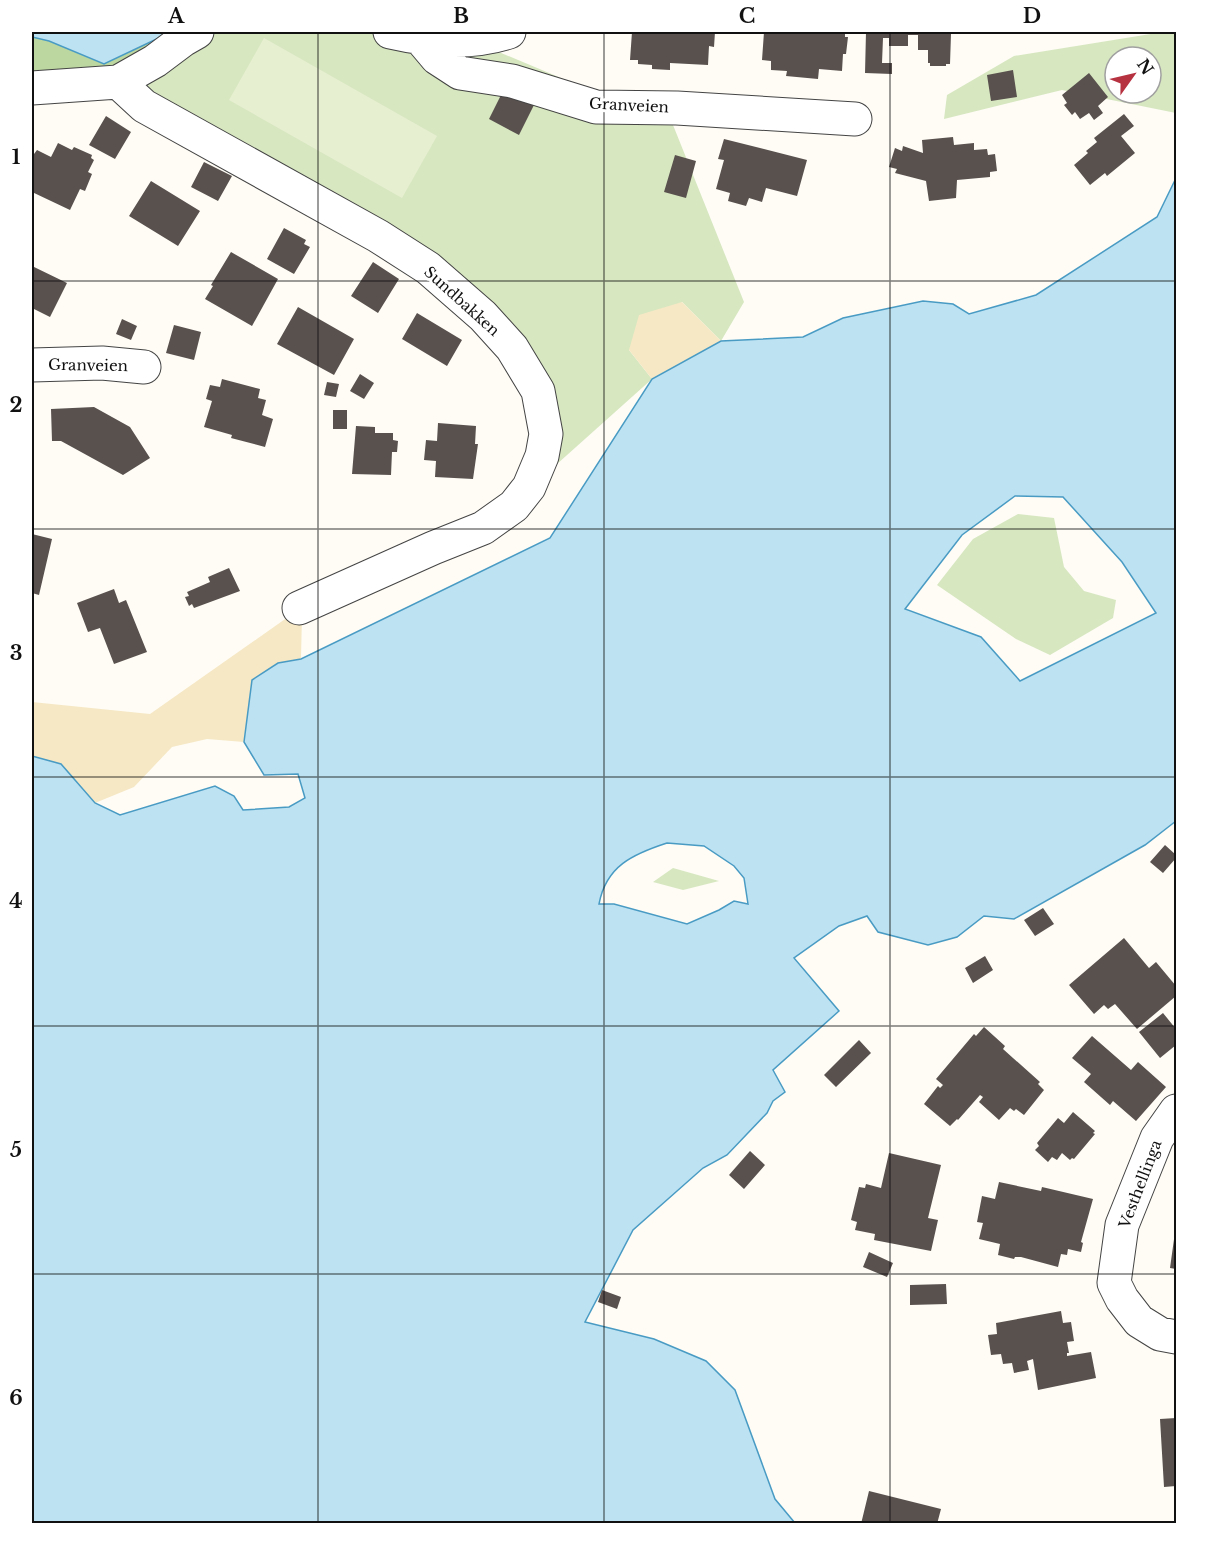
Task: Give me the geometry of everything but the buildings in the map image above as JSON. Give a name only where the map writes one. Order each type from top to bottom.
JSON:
[{"type":"street","points":[[32,88],[118,81],[155,61],[197,32]]},
{"type":"street","name":"Granveien","points":[[405,35],[472,40],[509,32]]},
{"type":"street","name":"Granveien","points":[[405,35],[460,73],[512,81],[596,106],[677,108],[855,119]]},
{"type":"street","name":"Sundbakken","points":[[118,81],[144,106],[378,236],[428,268],[498,332],[512,348],[538,391],[546,434],[542,456],[529,487],[514,506],[483,528],[298,608]]},
{"type":"street","name":"Granveien","points":[[32,365],[102,363],[144,367]]},
{"type":"street","name":"Vesthellinga","points":[[1176,1111],[1157,1138],[1122,1226],[1114,1283],[1122,1299],[1139,1321],[1160,1334],[1176,1337]]},
{"type":"green space","points":[[32,32],[183,32],[110,73],[32,77]]},
{"type":"green space","points":[[183,32],[438,32],[456,34],[673,125],[744,302],[721,341],[682,302],[629,350],[652,379],[519,498],[543,447],[527,389],[487,320],[110,73]]},
{"type":"green space","points":[[1163,32],[1176,32],[1176,113],[1136,105],[1163,105],[1163,45],[1103,45],[1103,98],[1062,90],[944,119],[947,95],[1014,56]]},
{"type":"green space","points":[[264,38],[437,136],[402,198],[229,100]]},
{"type":"green space","points":[[1018,514],[1054,518],[1064,567],[1084,591],[1116,600],[1113,618],[1050,655],[1016,639],[937,585],[973,539]]},
{"type":"green space","points":[[673,868],[719,881],[683,890],[653,882]]},
{"type":"sand","points":[[682,302],[721,341],[652,379],[629,350],[639,315]]},
{"type":"sand","points":[[302,613],[301,659],[278,663],[252,680],[244,742],[207,739],[172,747],[134,787],[95,803],[61,764],[32,756],[32,702],[150,714],[288,617]]},
{"type":"water","points":[[32,32],[168,32],[104,64],[49,41],[32,37]]},
{"type":"water","points":[[1176,178],[1176,821],[1145,845],[1014,919],[984,916],[957,937],[928,945],[878,932],[867,916],[839,926],[794,958],[839,1011],[773,1070],[785,1092],[773,1101],[767,1113],[727,1155],[703,1168],[633,1230],[585,1322],[654,1339],[706,1361],[735,1390],[775,1499],[795,1523],[32,1523],[32,756],[61,764],[95,803],[120,815],[215,786],[234,796],[243,810],[289,807],[305,798],[298,774],[264,775],[244,742],[252,680],[278,663],[301,659],[550,538],[652,379],[721,341],[803,337],[843,318],[923,301],[953,304],[969,314],[1036,295],[1157,217]],"holes":[[[1015,496],[1063,497],[1122,562],[1156,613],[1020,681],[981,637],[905,609],[962,535]],[[667,843],[704,846],[734,866],[744,878],[748,904],[734,901],[687,924],[614,904],[599,904],[608,880],[623,863]]]}]
